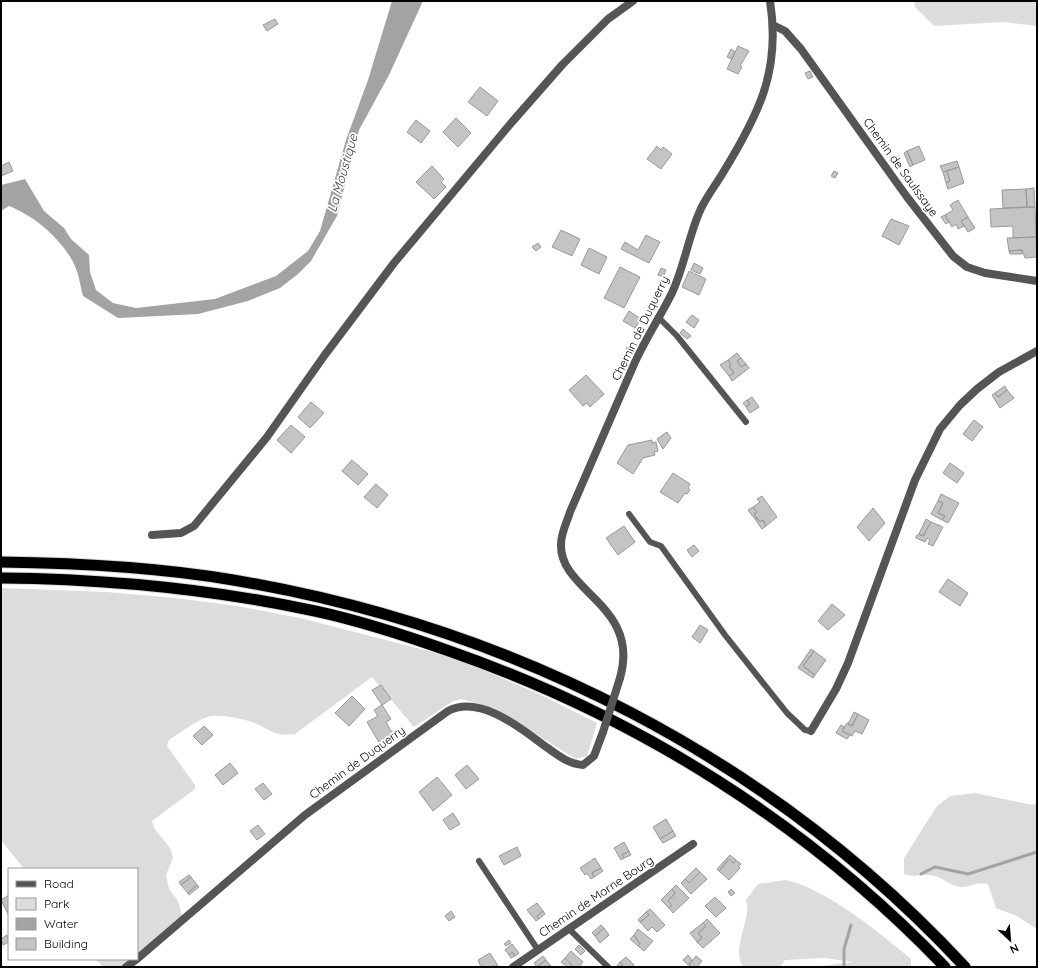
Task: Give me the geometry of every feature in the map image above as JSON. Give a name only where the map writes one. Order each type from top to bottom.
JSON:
[{"type":"highway","points":[[1,562],[47,563],[146,570],[232,580],[323,598],[410,621],[497,651],[603,697],[670,733],[744,779],[810,826],[870,875],[965,967]]},
{"type":"highway","points":[[1,578],[43,578],[140,585],[230,595],[325,613],[407,636],[489,665],[569,699],[661,745],[737,792],[799,836],[860,886],[945,967]]},
{"type":"street","points":[[152,535],[181,533],[194,526],[267,437],[324,356],[394,263],[562,65],[608,19],[633,1]]},
{"type":"street","name":"Chemin de Duquerry","points":[[138,958],[305,815],[457,706],[471,706],[493,713],[524,731],[573,764],[583,765],[594,756],[620,678],[623,666],[623,651],[614,622],[570,571],[563,560],[560,543],[570,512],[619,398],[646,338],[672,293],[699,212],[751,125],[766,88],[771,64],[773,25],[770,1]]},
{"type":"street","name":"Chemin de Saulssaye","points":[[773,25],[785,31],[801,50],[907,197],[953,256],[967,267],[985,273],[1037,281]]},
{"type":"street","points":[[811,731],[836,689],[848,663],[915,480],[940,429],[960,405],[977,389],[999,372],[1037,351]]},
{"type":"street","name":"Chemin de Morne Bourg","points":[[513,967],[693,844]]},
{"type":"street","name":"Chemin de Duquerry","points":[[126,967],[136,960]]},
{"type":"lane","points":[[658,317],[677,336],[746,422]]},
{"type":"lane","points":[[629,514],[650,542],[661,546],[716,624],[787,713],[805,730],[811,731]]},
{"type":"lane","points":[[479,862],[538,950]]},
{"type":"lane","points":[[569,929],[608,967]]},
{"type":"lane","points":[[944,945],[971,967]]},
{"type":"green space","points":[[914,1],[1037,1],[1037,26],[1003,22],[934,26],[915,7]]},
{"type":"green space","points":[[1,588],[107,592],[175,598],[237,606],[300,618],[456,658],[541,695],[597,723],[587,756],[576,759],[494,708],[461,699],[453,701],[414,727],[372,677],[295,734],[278,734],[255,723],[228,717],[212,716],[201,720],[169,740],[167,746],[195,785],[195,789],[152,821],[154,828],[170,848],[173,858],[166,875],[169,889],[178,901],[183,919],[138,958],[138,868],[23,868],[1,840]]},
{"type":"green space","points":[[975,793],[1033,805],[1037,803],[1037,929],[1017,916],[996,908],[988,884],[980,883],[961,887],[935,876],[912,876],[904,874],[904,858],[937,806],[950,796]]},
{"type":"green space","points":[[785,880],[800,884],[817,892],[851,912],[911,959],[911,967],[815,967],[852,962],[825,958],[785,960],[780,967],[743,967],[740,961],[739,947],[746,919],[746,900],[758,884]]},
{"type":"green space","points":[[97,960],[136,960],[126,967],[103,967]]},
{"type":"water","name":"La Moustique","points":[[392,1],[423,1],[389,75],[359,130],[337,216],[311,261],[298,274],[280,288],[248,301],[198,314],[118,318],[83,296],[74,264],[53,235],[36,221],[18,210],[9,206],[1,211],[1,185],[25,179],[44,211],[64,228],[71,239],[89,255],[90,272],[96,290],[113,303],[136,308],[215,299],[276,276],[308,251],[320,231],[346,140],[368,80]]},
{"type":"building","points":[[275,19],[278,24],[267,31],[263,25]]},
{"type":"building","points":[[738,46],[749,51],[740,66],[742,67],[738,74],[727,69]]},
{"type":"building","points":[[731,49],[735,52],[732,59],[727,57]]},
{"type":"building","points":[[810,71],[813,77],[808,79],[805,73]]},
{"type":"building","points":[[480,87],[498,101],[487,116],[468,102]]},
{"type":"building","points":[[456,118],[471,133],[458,147],[443,132]]},
{"type":"building","points":[[416,120],[430,131],[421,143],[407,132]]},
{"type":"building","points":[[657,146],[661,150],[663,147],[672,154],[661,169],[647,159]]},
{"type":"building","points":[[919,146],[925,160],[913,165],[907,151]]},
{"type":"building","points":[[907,151],[913,165],[910,167],[904,153]]},
{"type":"building","points":[[957,161],[959,167],[943,172],[940,166]]},
{"type":"building","points":[[9,162],[13,171],[1,176],[1,166]]},
{"type":"building","points":[[432,166],[444,179],[441,182],[446,187],[434,199],[416,182]]},
{"type":"building","points":[[959,167],[964,183],[948,189],[946,183],[950,181],[947,171]]},
{"type":"building","points":[[834,171],[838,173],[835,178],[831,176]]},
{"type":"building","points":[[947,171],[950,181],[946,183],[943,172]]},
{"type":"building","points":[[1034,188],[1035,207],[1027,207],[1026,189]]},
{"type":"building","points":[[1026,189],[1027,207],[1003,208],[1002,190]]},
{"type":"building","points":[[958,200],[968,217],[961,221],[964,226],[958,229],[956,224],[952,227],[945,215],[953,210],[950,205]]},
{"type":"building","points":[[1035,207],[1036,237],[1013,238],[1013,226],[991,227],[990,209]]},
{"type":"building","points":[[945,215],[949,222],[946,224],[941,217]]},
{"type":"building","points":[[968,217],[975,228],[968,232],[961,221]]},
{"type":"building","points":[[891,219],[909,226],[899,245],[882,236]]},
{"type":"building","points":[[561,230],[580,239],[572,256],[552,247]]},
{"type":"building","points":[[646,235],[660,242],[649,263],[621,249],[625,242],[638,250]]},
{"type":"building","points":[[1036,237],[1037,257],[1025,258],[1022,250],[1009,251],[1007,238]]},
{"type":"building","points":[[538,243],[541,247],[536,251],[532,247]]},
{"type":"building","points":[[589,248],[607,257],[599,274],[581,265]]},
{"type":"building","points":[[1022,250],[1022,254],[1010,254],[1009,251]]},
{"type":"building","points":[[694,263],[703,268],[700,274],[691,270]]},
{"type":"building","points":[[620,267],[640,277],[624,308],[604,298]]},
{"type":"building","points":[[661,268],[666,270],[663,277],[658,275]]},
{"type":"building","points":[[689,271],[706,279],[699,295],[682,287]]},
{"type":"building","points":[[629,311],[641,319],[635,328],[623,321]]},
{"type":"building","points":[[692,315],[699,320],[694,328],[686,322]]},
{"type":"building","points":[[683,329],[691,336],[687,339],[680,333]]},
{"type":"building","points":[[737,353],[741,358],[737,361],[741,367],[746,364],[749,368],[732,381],[729,376],[734,373],[729,366],[731,365],[728,360]]},
{"type":"building","points":[[741,358],[746,364],[741,367],[737,361]]},
{"type":"building","points":[[728,360],[731,365],[729,366],[734,373],[729,376],[720,365]]},
{"type":"building","points":[[586,375],[604,394],[590,407],[587,403],[583,406],[569,390]]},
{"type":"building","points":[[1005,386],[1007,390],[998,397],[995,393]]},
{"type":"building","points":[[1007,390],[1014,398],[1000,408],[992,395],[995,393],[998,397]]},
{"type":"building","points":[[752,397],[759,407],[750,413],[746,407],[750,404],[747,400]]},
{"type":"building","points":[[747,400],[750,404],[746,407],[743,403]]},
{"type":"building","points":[[311,402],[324,413],[310,428],[298,417]]},
{"type":"building","points":[[974,420],[983,427],[972,441],[963,434]]},
{"type":"building","points":[[291,425],[305,437],[291,453],[277,440]]},
{"type":"building","points":[[667,432],[671,438],[663,449],[657,439]]},
{"type":"building","points":[[652,440],[652,443],[656,442],[658,451],[654,452],[655,455],[643,458],[633,474],[617,463],[628,445]]},
{"type":"building","points":[[352,460],[368,474],[358,485],[342,471]]},
{"type":"building","points":[[950,463],[964,473],[957,483],[943,473]]},
{"type":"building","points":[[673,473],[690,484],[688,488],[690,490],[687,494],[685,493],[678,503],[660,492]]},
{"type":"building","points":[[376,484],[388,495],[377,508],[364,497]]},
{"type":"building","points":[[941,494],[959,503],[948,523],[942,520],[945,516],[938,513],[943,503],[938,501]]},
{"type":"building","points":[[762,496],[777,517],[766,526],[763,520],[760,522],[754,514],[757,512],[753,507],[760,502],[757,499]]},
{"type":"building","points":[[938,501],[943,503],[938,513],[945,516],[942,520],[931,514]]},
{"type":"building","points":[[753,507],[757,512],[754,514],[757,518],[755,519],[748,510]]},
{"type":"building","points":[[873,508],[885,523],[869,541],[857,527]]},
{"type":"building","points":[[757,518],[760,522],[763,520],[766,526],[762,529],[755,519]]},
{"type":"building","points":[[926,519],[931,522],[923,536],[919,534]]},
{"type":"building","points":[[931,522],[943,527],[933,546],[928,544],[930,540],[927,538],[925,542],[916,538],[919,534],[923,536]]},
{"type":"building","points":[[624,526],[635,542],[618,555],[606,538]]},
{"type":"building","points":[[694,545],[699,551],[692,557],[687,550]]},
{"type":"building","points":[[948,579],[968,593],[960,606],[939,592]]},
{"type":"building","points":[[832,604],[845,615],[828,630],[818,621]]},
{"type":"building","points":[[700,625],[708,630],[700,643],[692,637]]},
{"type":"building","points":[[811,649],[814,651],[803,666],[815,675],[813,678],[798,668]]},
{"type":"building","points":[[814,651],[826,660],[815,675],[803,666]]},
{"type":"building","points":[[381,685],[391,699],[382,705],[372,690]]},
{"type":"building","points":[[352,696],[365,709],[349,726],[335,713]]},
{"type":"building","points":[[382,705],[391,719],[386,722],[394,736],[380,744],[367,722],[378,716],[374,710]]},
{"type":"building","points":[[854,712],[858,714],[852,726],[848,724]]},
{"type":"building","points":[[858,714],[869,720],[862,734],[855,731],[852,736],[842,731],[847,723],[852,726]]},
{"type":"building","points":[[841,725],[845,727],[842,731],[850,735],[847,739],[836,733]]},
{"type":"building","points":[[204,726],[213,735],[202,745],[193,736]]},
{"type":"building","points":[[230,763],[238,773],[223,785],[215,775]]},
{"type":"building","points":[[467,765],[479,779],[466,789],[455,775]]},
{"type":"building","points":[[437,777],[452,795],[433,811],[419,792]]},
{"type":"building","points":[[263,783],[272,794],[264,800],[255,789]]},
{"type":"building","points":[[453,813],[460,824],[450,830],[443,820]]},
{"type":"building","points":[[666,819],[673,831],[660,839],[653,827]]},
{"type":"building","points":[[258,825],[265,834],[257,840],[250,831]]},
{"type":"building","points":[[673,831],[676,836],[663,843],[660,839]]},
{"type":"building","points":[[624,842],[629,851],[622,855],[624,858],[621,860],[614,848]]},
{"type":"building","points":[[517,847],[521,856],[504,865],[499,856]]},
{"type":"building","points":[[629,851],[631,855],[624,858],[622,855]]},
{"type":"building","points":[[730,855],[736,860],[733,863],[729,859],[719,871],[717,869]]},
{"type":"building","points":[[595,858],[601,868],[592,873],[594,877],[591,879],[587,873],[585,875],[580,868]]},
{"type":"building","points":[[729,859],[733,863],[736,860],[741,864],[738,867],[740,868],[729,880],[719,871]]},
{"type":"building","points":[[601,868],[603,871],[594,877],[592,873]]},
{"type":"building","points":[[696,868],[700,872],[689,883],[685,879]]},
{"type":"building","points":[[700,872],[707,879],[691,894],[681,883],[685,879],[689,883]]},
{"type":"building","points":[[189,875],[191,877],[181,885],[179,882]]},
{"type":"building","points":[[191,877],[197,885],[188,893],[181,885]]},
{"type":"building","points":[[197,885],[199,887],[189,895],[188,893]]},
{"type":"building","points":[[676,885],[689,898],[673,913],[669,908],[672,905],[668,901],[675,893],[672,889]]},
{"type":"building","points":[[672,889],[675,893],[668,901],[672,905],[669,908],[661,900]]},
{"type":"building","points":[[731,889],[735,893],[731,896],[728,892]]},
{"type":"building","points":[[8,896],[8,914],[1,900]]},
{"type":"building","points":[[715,897],[726,908],[716,917],[705,906]]},
{"type":"building","points":[[537,903],[543,911],[537,916],[539,919],[536,921],[527,910]]},
{"type":"building","points":[[650,909],[665,925],[657,932],[652,927],[648,931],[640,922],[649,915],[646,912]]},
{"type":"building","points":[[451,911],[455,917],[449,921],[445,916]]},
{"type":"building","points":[[543,911],[545,914],[539,919],[537,916]]},
{"type":"building","points":[[646,912],[649,915],[640,922],[638,920]]},
{"type":"building","points":[[707,919],[720,933],[703,948],[697,942],[702,938],[698,933],[706,926],[703,923]]},
{"type":"building","points":[[703,923],[706,926],[698,933],[702,938],[697,942],[690,933]]},
{"type":"building","points":[[601,925],[604,928],[595,936],[592,933]]},
{"type":"building","points":[[604,928],[609,935],[600,943],[595,936]]},
{"type":"building","points":[[638,929],[653,941],[644,951],[638,946],[640,944],[634,935]]},
{"type":"building","points":[[7,935],[8,942],[3,945],[1,939]]},
{"type":"building","points":[[634,935],[640,944],[638,946],[630,939]]},
{"type":"building","points":[[509,940],[511,943],[506,946],[504,944]]},
{"type":"building","points":[[512,944],[519,953],[515,956],[512,952],[509,955],[505,950]]},
{"type":"building","points":[[579,945],[585,951],[581,955],[575,949]]},
{"type":"building","points":[[571,951],[583,962],[579,967],[570,967],[572,965],[565,958]]},
{"type":"building","points":[[512,952],[515,956],[511,958],[509,955]]},
{"type":"building","points":[[490,953],[498,966],[481,967],[478,960]]},
{"type":"building","points":[[688,955],[692,960],[688,965],[683,960]]},
{"type":"building","points":[[543,956],[546,960],[537,967],[534,963]]},
{"type":"building","points":[[696,956],[702,961],[697,967],[691,967],[689,965]]},
{"type":"building","points":[[626,957],[634,965],[632,967],[621,967],[623,965],[620,962]]},
{"type":"building","points":[[565,958],[572,965],[570,967],[567,967],[561,962]]},
{"type":"building","points":[[546,960],[551,966],[537,967]]},
{"type":"building","points":[[620,962],[623,965],[618,967],[617,966]]},
{"type":"waterway","points":[[921,874],[935,867],[968,874],[1037,852]]},
{"type":"waterway","points":[[844,967],[844,949],[851,925]]}]
